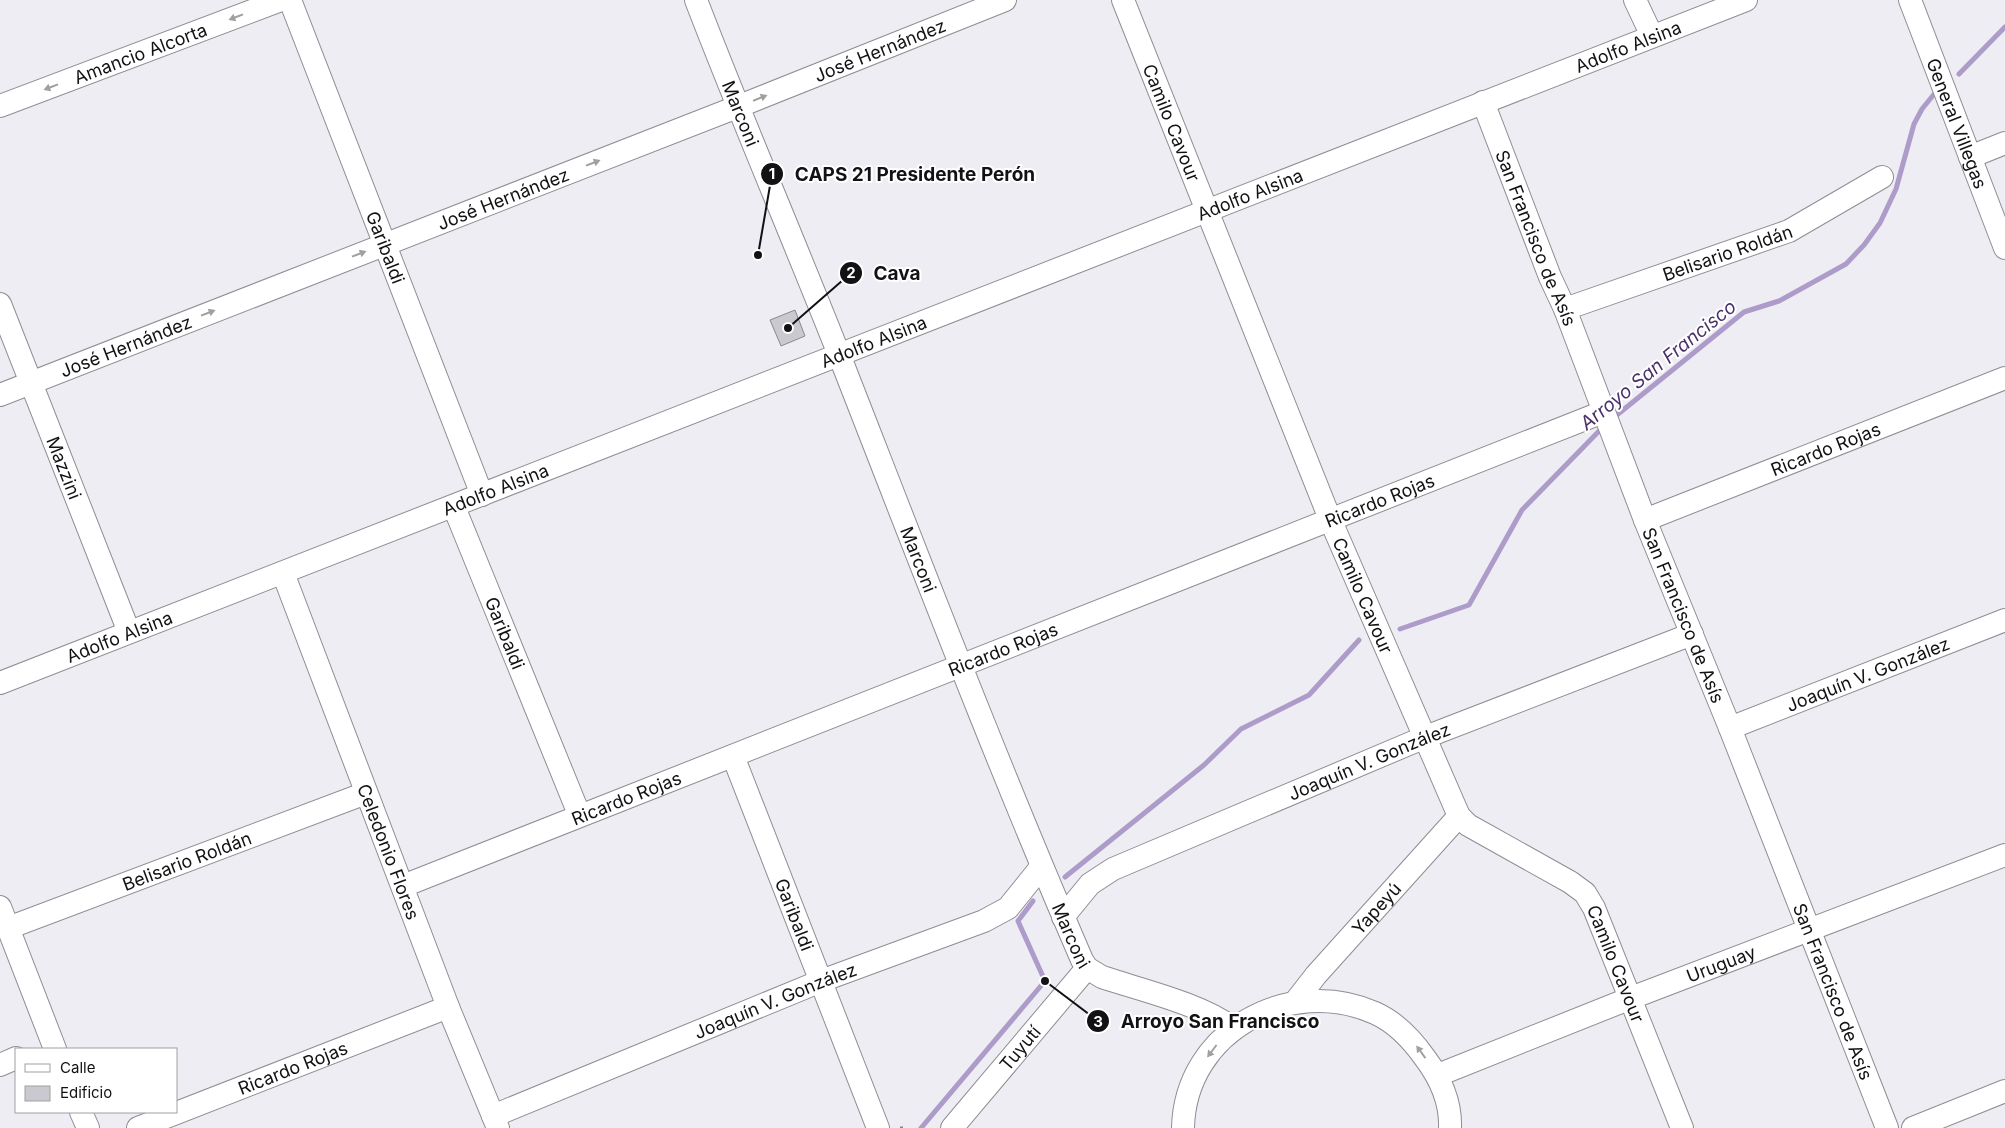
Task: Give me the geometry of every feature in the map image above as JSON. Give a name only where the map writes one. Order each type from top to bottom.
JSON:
[{"type":"street","name":"Amancio Alcorta","points":[[0,106],[281,0]]},
{"type":"street","name":"Garibaldi","points":[[290,0],[482,495]]},
{"type":"street","name":"Marconi","points":[[696,0],[737,107],[839,355],[959,665],[1041,867],[1082,960],[1088,968],[1102,977],[1204,1012],[1222,1020],[1234,1029]]},
{"type":"street","name":"José Hernández","points":[[0,395],[737,107],[1005,0]]},
{"type":"street","name":"Camilo Cavour","points":[[1124,0],[1330,519],[1423,738],[1459,816],[1468,825],[1570,882],[1585,893],[1594,908],[1682,1128]]},
{"type":"street","points":[[1635,0],[1652,36]]},
{"type":"street","name":"Adolfo Alsina","points":[[0,683],[454,507],[1208,208],[1746,0]]},
{"type":"street","name":"General Villegas","points":[[1910,0],[2005,248]]},
{"type":"street","name":"San Francisco de Asís","points":[[1483,102],[1550,277],[1565,309],[1645,520],[1730,728],[1887,1128]]},
{"type":"street","points":[[1970,157],[2005,144]]},
{"type":"street","name":"Belisario Roldán","points":[[1565,309],[1789,231],[1882,177]]},
{"type":"street","name":"Mazzini","points":[[0,304],[129,632]]},
{"type":"street","name":"Ricardo Rojas","points":[[1645,520],[2005,378]]},
{"type":"street","name":"Ricardo Rojas","points":[[403,886],[580,814],[733,756],[1330,519],[1606,420]]},
{"type":"street","name":"Garibaldi","points":[[454,507],[580,814]]},
{"type":"street","name":"Celedonio Flores","points":[[283,573],[448,1007],[496,1122]]},
{"type":"street","name":"Joaquín V. González","points":[[1730,728],[2005,620]]},
{"type":"street","name":"Joaquín V. González","points":[[1063,917],[1090,884],[1113,869],[1423,738],[1692,634]]},
{"type":"street","name":"Garibaldi","points":[[733,756],[878,1128]]},
{"type":"street","name":"Belisario Roldán","points":[[8,928],[366,793]]},
{"type":"street","name":"Yapeyú","points":[[1295,1002],[1316,975],[1459,816]]},
{"type":"street","name":"Uruguay","points":[[1438,1076],[1631,998],[1811,932],[2005,856]]},
{"type":"street","name":"Joaquín V. González","points":[[496,1122],[821,981],[999,914],[1008,908],[1041,867]]},
{"type":"street","points":[[0,907],[49,1048]]},
{"type":"street","name":"Tuyutí","points":[[952,1128],[1088,968]]},
{"type":"street","points":[[1183,1128],[1183,1112],[1194,1078],[1214,1047],[1234,1029],[1264,1010],[1295,1002],[1333,1001],[1376,1013],[1412,1039],[1438,1076],[1450,1117],[1450,1128]]},
{"type":"street","name":"Ricardo Rojas","points":[[178,1112],[448,1007]]},
{"type":"street","points":[[0,1065],[15,1058]]},
{"type":"street","points":[[1913,1128],[2005,1092]]},
{"type":"street","points":[[81,1113],[88,1128]]},
{"type":"street","name":"Ricardo Rojas","points":[[138,1128],[176,1113]]},
{"type":"building","points":[[795,310],[805,336],[781,346],[770,320]]},
{"type":"waterway","name":"Arroyo San Francisco","points":[[1959,74],[2005,27]]},
{"type":"waterway","name":"Arroyo San Francisco","points":[[1612,419],[1744,312],[1779,301],[1846,264],[1864,245],[1880,223],[1896,189],[1914,124],[1922,109],[1935,93]]},
{"type":"waterway","name":"Arroyo San Francisco","points":[[1400,629],[1469,605],[1522,510],[1604,426]]},
{"type":"waterway","name":"Arroyo San Francisco","points":[[1065,877],[1204,765],[1241,729],[1309,695],[1359,640]]},
{"type":"waterway","name":"Arroyo San Francisco","points":[[921,1128],[1045,981],[1018,921],[1033,901]]},
{"type":"place","name":"CAPS 21 Presidente Perón","points":[[758,255]]},
{"type":"place","name":"Cava","points":[[788,328]]},
{"type":"place","name":"Arroyo San Francisco","points":[[1045,981]]}]
